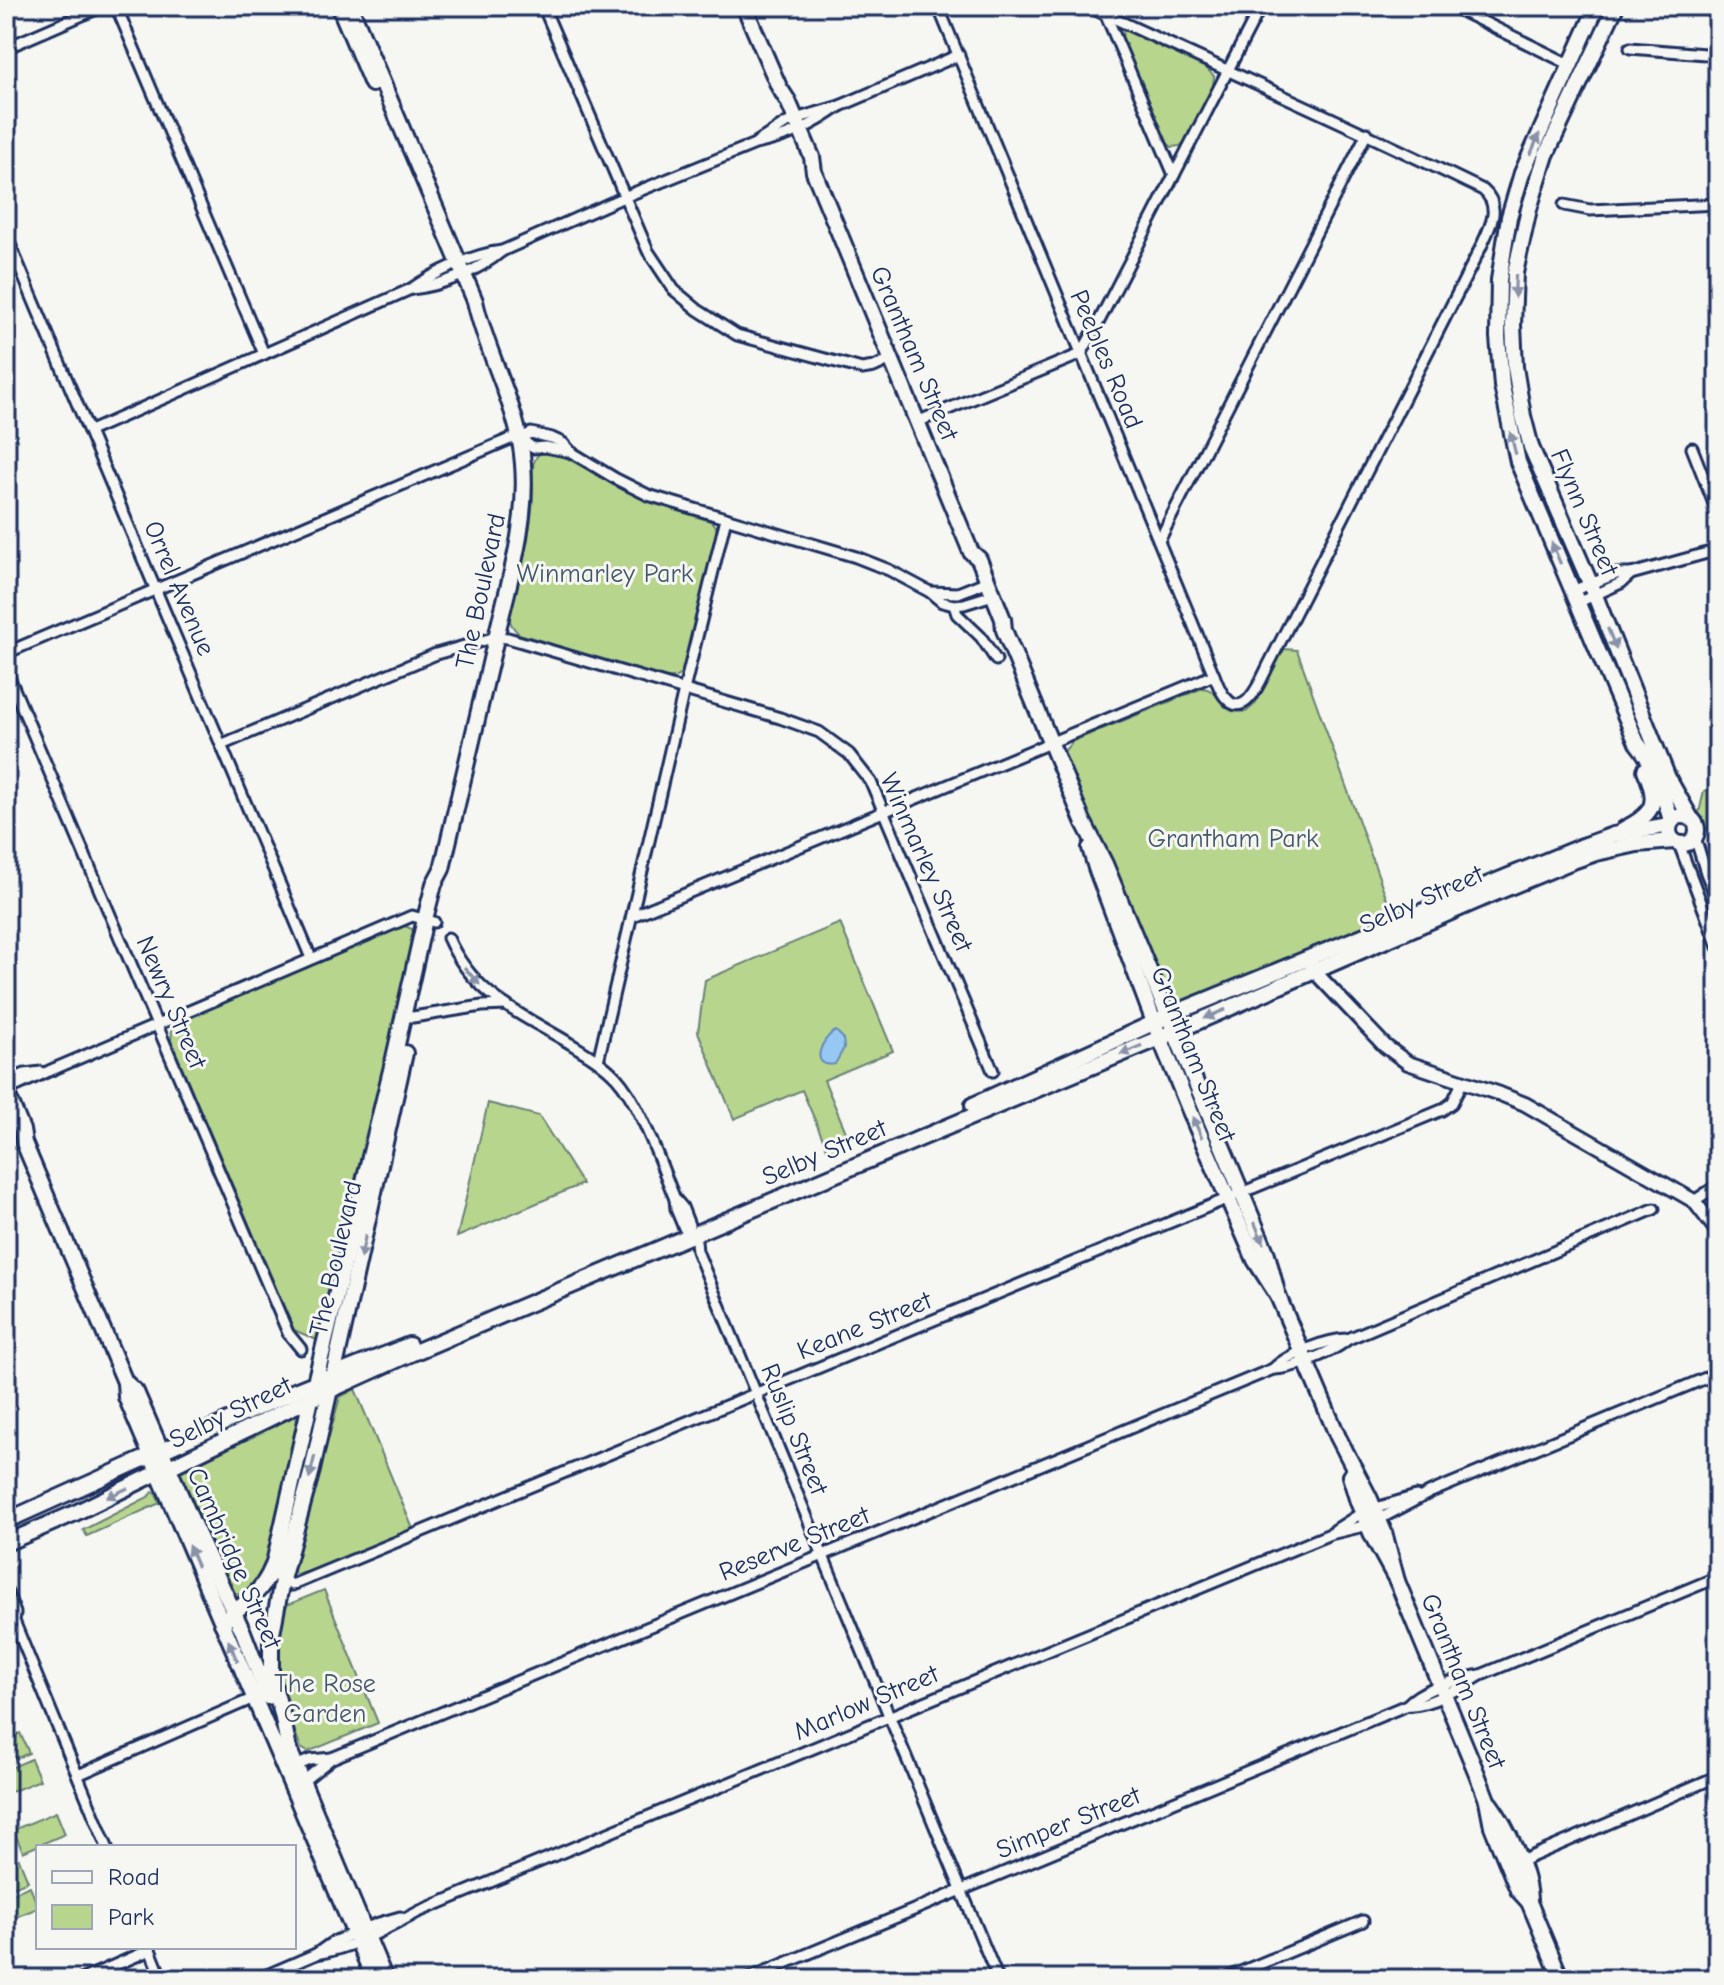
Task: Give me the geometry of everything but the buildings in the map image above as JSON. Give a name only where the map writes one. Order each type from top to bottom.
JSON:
[{"type":"main road","name":"The Boulevard","points":[[222,1623],[276,1577],[312,1470],[411,1016],[430,921],[434,884],[442,869],[496,637],[521,523],[524,489],[520,438],[513,408],[480,325],[475,301],[457,271],[339,6]]},
{"type":"main road","name":"The Boulevard","points":[[350,6],[457,271]]},
{"type":"main road","name":"Grantham Street","points":[[744,6],[779,87],[787,98],[795,127],[812,157],[814,172],[971,552],[979,559],[987,589],[1003,619],[1004,630],[1083,821],[1105,864],[1169,1016],[1235,1196],[1255,1260],[1278,1296],[1304,1356],[1443,1690],[1487,1800],[1492,1826],[1518,1890],[1529,1902],[1561,1979]]},
{"type":"main road","name":"Flynn Street","points":[[1597,6],[1522,173],[1509,217],[1499,280],[1498,337],[1502,386],[1518,462],[1637,743],[1659,780],[1670,823]]},
{"type":"main road","name":"Flynn Street","points":[[1616,6],[1546,155],[1529,209],[1515,273],[1514,351],[1523,416],[1531,447],[1668,778],[1690,817]]},
{"type":"main road","points":[[1540,516],[1545,506],[1544,478]]},
{"type":"main road","points":[[1613,835],[1641,820],[1651,807],[1651,786],[1637,743]]},
{"type":"main road","points":[[1678,816],[1690,817],[1696,825],[1695,837],[1688,843],[1677,842],[1669,834],[1670,823],[1678,816]]},
{"type":"main road","name":"Grantham Street","points":[[1083,821],[1096,868],[1160,1038],[1235,1196]]},
{"type":"main road","name":"Selby Street","points":[[6,1543],[330,1390],[1169,1016],[1613,835],[1670,823]]},
{"type":"main road","name":"Selby Street","points":[[6,1521],[316,1382],[1175,1032],[1582,857],[1637,844],[1677,842]]},
{"type":"main road","points":[[1308,958],[1315,972],[1397,1055],[1417,1067],[1525,1104],[1694,1201],[1718,1232]]},
{"type":"main road","name":"The Boulevard","points":[[289,1750],[271,1676],[270,1657],[276,1577],[285,1518],[311,1399],[411,1016]]},
{"type":"main road","name":"Cambridge Street","points":[[6,1091],[24,1143],[125,1382],[136,1392],[156,1454],[234,1612],[289,1750],[291,1768],[302,1782],[361,1935],[374,1979]]},
{"type":"main road","name":"Cambridge Street","points":[[6,1111],[16,1134],[24,1143]]},
{"type":"main road","name":"Cambridge Street","points":[[164,1471],[254,1698],[291,1768],[361,1935],[385,1979]]},
{"type":"main road","name":"Grantham Street","points":[[1487,1800],[1502,1821],[1529,1886],[1529,1902]]},
{"type":"street","points":[[6,48],[103,6]]},
{"type":"street","points":[[116,6],[264,354]]},
{"type":"street","points":[[543,6],[648,251],[674,290],[737,335],[862,369],[891,359]]},
{"type":"street","name":"Peebles Road","points":[[938,6],[1214,675],[1226,699],[1233,704],[1246,703],[1252,696],[1480,249],[1493,215],[1492,200],[1483,190],[1367,133]]},
{"type":"street","points":[[1087,6],[1367,133],[1159,541]]},
{"type":"street","points":[[917,422],[1081,354],[1261,6]]},
{"type":"street","points":[[1451,6],[1569,64]]},
{"type":"street","points":[[1106,15],[1174,175]]},
{"type":"street","points":[[1630,48],[1718,55]]},
{"type":"street","points":[[90,431],[411,289],[427,288],[492,252],[502,251],[755,144],[773,141],[840,106],[959,55]]},
{"type":"street","points":[[1564,205],[1590,210],[1718,204]]},
{"type":"street","name":"Orrel Avenue","points":[[6,235],[311,958]]},
{"type":"street","points":[[6,653],[510,439],[531,433],[563,443],[571,452],[648,495],[856,557],[889,570],[942,602],[964,604],[987,589]]},
{"type":"street","points":[[1692,448],[1718,514]]},
{"type":"street","points":[[598,1061],[726,518]]},
{"type":"street","points":[[1575,597],[1616,574],[1631,574],[1718,550]]},
{"type":"street","points":[[930,592],[947,594],[987,589]]},
{"type":"street","points":[[954,605],[957,614],[981,637],[996,660]]},
{"type":"street","points":[[221,745],[436,654],[496,637]]},
{"type":"street","name":"Winmarley Street","points":[[496,637],[780,718],[819,732],[849,754],[871,782],[885,812],[993,1071]]},
{"type":"street","name":"Newry Street","points":[[6,670],[288,1333],[301,1349]]},
{"type":"street","points":[[632,916],[1214,675]]},
{"type":"street","points":[[1695,837],[1718,902]]},
{"type":"street","points":[[1677,842],[1718,947]]},
{"type":"street","points":[[6,1091],[412,916],[430,921]]},
{"type":"street","name":"Ruslip Street","points":[[448,938],[464,968],[475,980],[506,1005],[598,1061],[618,1079],[635,1105],[675,1199],[676,1209],[696,1241],[697,1251],[998,1979]]},
{"type":"street","points":[[411,1016],[506,1005]]},
{"type":"street","points":[[6,1082],[25,1074],[49,1071]]},
{"type":"street","name":"Keane Street","points":[[276,1577],[292,1585],[1442,1110],[1452,1103],[1463,1081]]},
{"type":"street","points":[[1694,1201],[1718,1185]]},
{"type":"street","name":"Reserve Street","points":[[302,1782],[332,1758],[1273,1369],[1280,1361],[1304,1356],[1336,1339],[1348,1339],[1654,1209]]},
{"type":"street","name":"Marlow Street","points":[[258,1979],[316,1954],[337,1950],[379,1923],[418,1912],[1718,1373]]},
{"type":"street","name":"Simper Street","points":[[747,1979],[1407,1705],[1414,1698],[1443,1690],[1458,1679],[1481,1675],[1718,1577]]},
{"type":"street","points":[[6,1590],[15,1613],[10,1618],[106,1845]]},
{"type":"street","points":[[78,1775],[254,1698]]},
{"type":"street","name":"Reserve Street","points":[[291,1768],[310,1760],[332,1758]]},
{"type":"street","points":[[1519,1862],[1718,1776]]},
{"type":"street","points":[[1224,1979],[1363,1921]]},
{"type":"street","points":[[83,1979],[150,1949],[162,1979]]},
{"type":"street","points":[[1707,1979],[1718,1974]]},
{"type":"green space","points":[[1123,31],[1206,68],[1214,76],[1213,87],[1185,142],[1180,146],[1172,147],[1166,142],[1122,37]]},
{"type":"green space","name":"Winmarley Park","points":[[543,451],[559,454],[647,500],[710,521],[716,526],[684,669],[676,677],[665,678],[519,634],[512,626],[509,616],[531,518],[533,466]]},
{"type":"green space","name":"Grantham Park","points":[[1284,649],[1297,650],[1394,919],[1248,977],[1182,1001],[1170,1001],[1065,760],[1065,750],[1073,741],[1203,688],[1215,694],[1232,711],[1246,712],[1255,704]]},
{"type":"green space","points":[[1718,785],[1718,831],[1696,826],[1704,791]]},
{"type":"green space","points":[[840,923],[893,1051],[824,1080],[851,1144],[829,1153],[802,1090],[734,1119],[698,1032],[705,980]]},
{"type":"green space","points":[[405,926],[412,929],[417,945],[319,1341],[294,1330],[171,1041],[172,1029],[178,1021]]},
{"type":"green space","points":[[488,1103],[539,1116],[582,1184],[457,1237]]},
{"type":"green space","points":[[355,1389],[413,1529],[315,1570],[296,1574],[293,1573],[294,1563],[340,1397]]},
{"type":"green space","points":[[292,1415],[299,1421],[274,1552],[258,1583],[242,1595],[235,1593],[228,1588],[180,1473],[187,1465]]},
{"type":"green space","points":[[153,1492],[160,1503],[87,1536],[83,1530],[148,1497]]},
{"type":"green space","name":"The Rose Garden","points":[[324,1590],[378,1723],[308,1752],[301,1748],[282,1694],[277,1666],[278,1649],[287,1605]]},
{"type":"green space","points":[[20,1733],[29,1753],[6,1763],[6,1739]]},
{"type":"green space","points":[[31,1759],[40,1780],[6,1794],[6,1770]]},
{"type":"green space","points":[[56,1812],[65,1834],[23,1852],[13,1830]]},
{"type":"green space","points":[[19,1859],[28,1881],[6,1890],[6,1865]]},
{"type":"green space","points":[[30,1886],[36,1909],[6,1921],[6,1896]]},
{"type":"water","points":[[836,1031],[843,1038],[844,1048],[835,1064],[827,1064],[822,1062],[820,1052],[825,1040]]},
{"type":"waterway","points":[[1714,801],[1718,799]]}]
